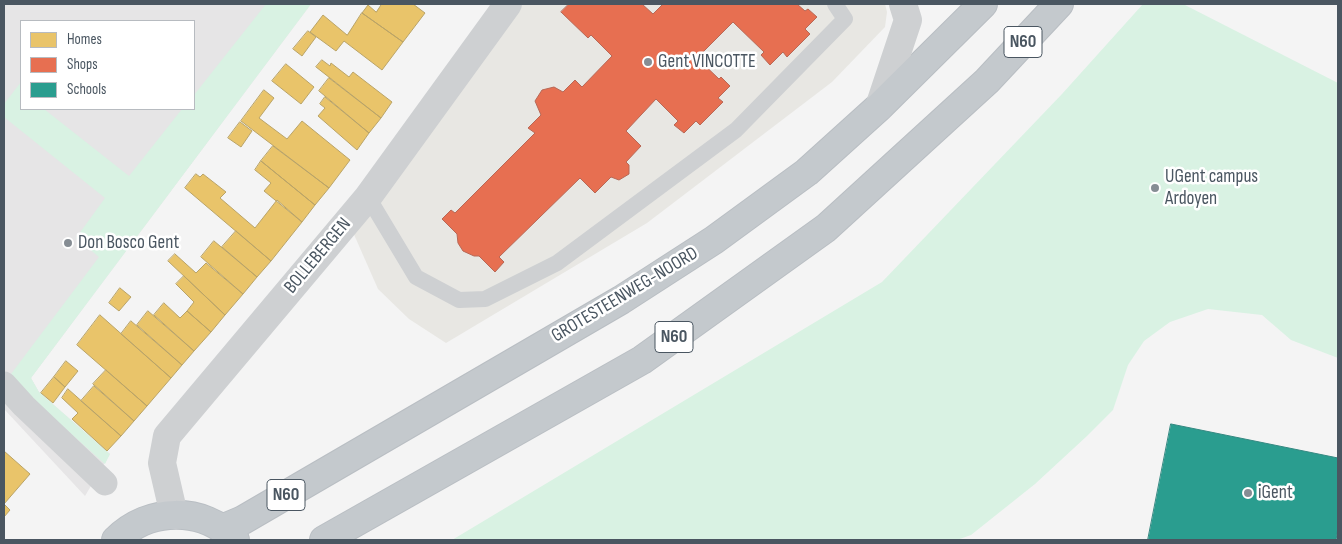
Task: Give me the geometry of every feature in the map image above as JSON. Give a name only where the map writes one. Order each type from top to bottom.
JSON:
[{"type":"highway","name":"GROTESTEENWEG-NOORD","points":[[116,540],[125,531],[147,521],[174,514],[200,517],[229,534],[243,520],[621,300],[691,255],[807,172],[878,107],[983,4]]},
{"type":"highway","name":"N60","points":[[324,540],[642,360],[826,228],[987,81],[1059,4]]},
{"type":"street","name":"BOLLEBERGEN","points":[[174,514],[162,463],[167,436],[368,197],[508,4]]},
{"type":"street","points":[[878,107],[908,20],[903,4]]},
{"type":"street","points":[[4,384],[24,406],[105,483]]},
{"type":"lane","points":[[368,197],[416,277],[459,300],[485,299],[557,263],[736,130],[845,18],[835,4]]},
{"type":"shaded area","name":"Don Bosco Gent","points":[[4,4],[311,4],[31,378],[39,392],[110,454],[85,496],[4,409]]},
{"type":"shaded area","points":[[518,4],[885,4],[887,12],[885,27],[832,82],[647,223],[446,343],[409,319],[378,289],[352,230]]},
{"type":"green space","points":[[266,4],[311,4],[31,378],[39,392],[110,454],[105,464],[40,406],[11,374],[99,257],[76,238],[105,198],[4,117],[4,104],[20,83],[20,110],[45,110],[129,176],[181,110],[195,110],[195,94]]},
{"type":"green space","name":"UGent campus Ardoyen","points":[[1143,4],[1183,4],[1338,83],[1338,358],[1291,340],[1262,315],[1208,309],[1170,322],[1144,341],[1128,365],[1113,410],[1035,484],[971,535],[957,540],[452,540],[882,282],[1062,94]]},
{"type":"building: Homes","points":[[382,4],[413,4],[425,13],[403,42],[362,13],[368,5],[376,12]]},
{"type":"building: Homes","points":[[362,13],[403,42],[382,70],[344,41],[336,51],[310,32],[323,15],[347,35]]},
{"type":"building: Homes","points":[[308,31],[316,37],[302,56],[293,49]]},
{"type":"building: Homes","points":[[322,60],[330,66],[331,63],[349,77],[353,72],[392,102],[381,118],[316,67]]},
{"type":"building: Homes","points":[[286,64],[314,87],[301,104],[272,81]]},
{"type":"building: Homes","points":[[329,78],[381,118],[369,133],[319,91]]},
{"type":"building: Homes","points":[[264,90],[274,98],[259,118],[287,139],[302,121],[350,160],[329,188],[241,121]]},
{"type":"building: Homes","points":[[325,97],[369,133],[357,150],[318,116],[325,108],[320,104]]},
{"type":"building: Homes","points":[[240,122],[252,131],[241,147],[228,138]]},
{"type":"building: Homes","points":[[273,146],[329,188],[315,205],[261,161]]},
{"type":"building: Homes","points":[[261,161],[315,205],[302,222],[264,191],[271,183],[255,170]]},
{"type":"building: Homes","points":[[196,174],[200,177],[203,174],[226,192],[220,198],[255,228],[277,200],[302,222],[271,261],[185,188]]},
{"type":"building: Homes","points":[[236,231],[271,261],[257,277],[222,247]]},
{"type":"building: Homes","points":[[214,241],[257,277],[243,294],[201,257]]},
{"type":"building: Homes","points":[[175,254],[196,273],[206,263],[243,294],[225,315],[168,261]]},
{"type":"building: Homes","points":[[184,276],[225,315],[211,332],[187,311],[194,302],[176,284]]},
{"type":"building: Homes","points":[[120,288],[131,297],[119,311],[109,303]]},
{"type":"building: Homes","points":[[164,303],[180,318],[187,311],[211,332],[194,351],[154,315]]},
{"type":"building: Homes","points":[[148,311],[194,351],[182,365],[137,325]]},
{"type":"building: Homes","points":[[100,315],[171,378],[147,406],[77,345]]},
{"type":"building: Homes","points":[[131,321],[182,365],[171,378],[121,334]]},
{"type":"building: Homes","points":[[66,361],[78,371],[65,387],[54,377]]},
{"type":"building: Homes","points":[[106,370],[147,406],[134,421],[93,384]]},
{"type":"building: Homes","points":[[54,377],[65,387],[53,403],[41,393]]},
{"type":"building: Homes","points":[[94,386],[134,421],[121,436],[81,401]]},
{"type":"building: Homes","points":[[68,389],[121,436],[107,451],[72,419],[78,413],[62,398]]},
{"type":"building: Homes","points":[[4,451],[30,474],[4,504]]},
{"type":"building: Homes","points":[[4,504],[10,510],[4,517]]},
{"type":"building: Shops","points":[[569,4],[642,4],[653,14],[663,4],[797,4],[805,11],[808,9],[817,17],[805,29],[810,34],[787,57],[783,52],[770,65],[761,55],[764,52],[733,22],[697,58],[719,79],[721,77],[730,86],[718,98],[723,102],[700,125],[696,121],[684,133],[674,125],[678,121],[656,99],[626,131],[641,146],[626,162],[629,165],[629,174],[619,180],[611,177],[595,193],[580,178],[499,257],[504,262],[495,272],[479,256],[463,251],[458,243],[457,234],[442,219],[451,210],[455,213],[535,133],[528,128],[541,115],[535,101],[542,90],[554,87],[563,92],[575,80],[582,87],[612,56],[591,35],[588,38],[561,12]]},
{"type":"building: Schools","name":"iGent","points":[[1171,424],[1338,458],[1338,528],[1336,540],[1148,540]]},
{"type":"place","name":"Gent VINCOTTE","points":[[648,62]]},
{"type":"place","name":"UGent campus Ardoyen","points":[[1155,188]]},
{"type":"place","name":"Don Bosco Gent","points":[[68,243]]},
{"type":"place","name":"iGent","points":[[1248,493]]}]
